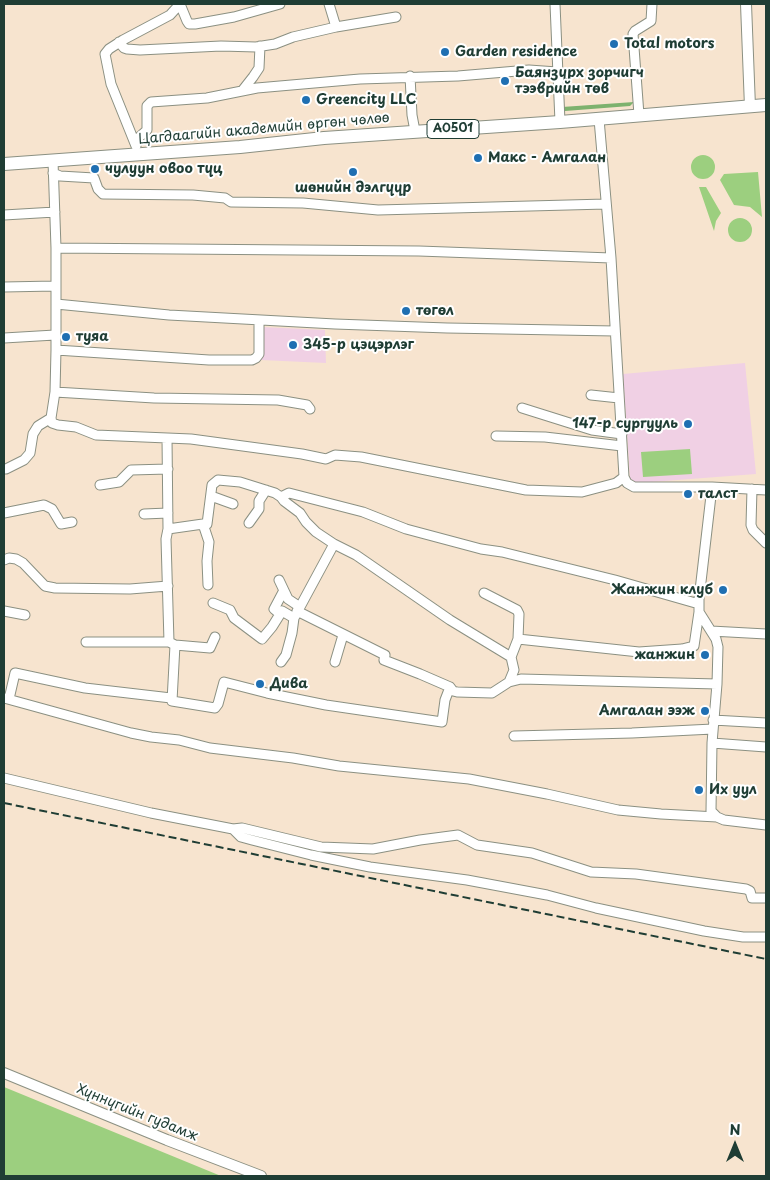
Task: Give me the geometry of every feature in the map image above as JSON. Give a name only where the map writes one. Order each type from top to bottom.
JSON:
[{"type":"highway","name":"Цагдаагийн академийн өргөн чөлөө","points":[[4,164],[53,167],[139,154],[766,105]]},
{"type":"main road","points":[[746,4],[750,107]]},
{"type":"main road","name":"Хүннүгийн гудамж","points":[[4,1073],[167,1140],[261,1176]]},
{"type":"street","points":[[139,154],[111,84],[105,57],[109,49],[170,15],[180,4],[186,21],[189,24],[195,24],[280,4]]},
{"type":"street","points":[[330,4],[336,27]]},
{"type":"street","points":[[555,4],[560,122]]},
{"type":"street","points":[[639,116],[633,34],[634,31],[651,21],[652,4]]},
{"type":"street","points":[[120,42],[127,49],[140,50],[260,46],[275,44],[293,37],[336,27],[396,17]]},
{"type":"street","points":[[242,90],[259,68],[260,46]]},
{"type":"street","points":[[135,141],[147,130],[148,106],[150,102],[208,98],[242,90],[343,80],[470,75],[529,70],[557,72]]},
{"type":"street","points":[[410,76],[412,115],[415,131]]},
{"type":"street","points":[[598,119],[611,258],[624,477],[628,484],[636,487],[712,487],[766,490]]},
{"type":"street","points":[[53,167],[60,176],[94,178],[98,189],[103,194],[193,195],[225,198],[231,202],[303,202],[378,210],[606,204]]},
{"type":"street","points":[[53,167],[56,248],[56,350],[55,392],[51,418],[52,422],[58,426],[76,427],[96,435],[215,442],[326,459],[335,455],[352,456],[526,490],[582,492],[616,483],[624,477]]},
{"type":"street","points":[[4,215],[55,212]]},
{"type":"street","points":[[56,248],[418,251],[611,258]]},
{"type":"street","points":[[4,287],[55,286]]},
{"type":"street","points":[[56,304],[169,315],[259,320],[447,328],[615,331]]},
{"type":"street","points":[[56,350],[209,360],[252,360],[259,354],[259,320]]},
{"type":"street","points":[[4,338],[55,335]]},
{"type":"street","points":[[55,392],[154,398],[278,400],[307,405],[310,409]]},
{"type":"street","points":[[591,395],[619,398]]},
{"type":"street","points":[[522,408],[592,430],[622,434]]},
{"type":"street","points":[[6,469],[24,460],[30,453],[33,434],[38,426],[51,418]]},
{"type":"street","points":[[496,436],[545,437],[622,446]]},
{"type":"street","points":[[167,438],[168,529],[166,539],[172,644],[171,698]]},
{"type":"street","points":[[100,485],[123,480],[131,470],[168,469]]},
{"type":"street","points":[[168,529],[207,524],[212,485],[218,480],[240,482],[266,490],[281,497],[300,513],[316,532],[356,555],[450,620],[511,656]]},
{"type":"street","points":[[518,639],[639,652],[682,649],[694,646],[712,487]]},
{"type":"street","points":[[752,489],[751,525],[753,530],[766,543]]},
{"type":"street","points":[[249,523],[259,509],[259,501],[266,490]]},
{"type":"street","points":[[281,497],[289,493],[363,512],[406,528],[615,580],[699,608],[716,639],[718,647],[710,800],[711,811],[716,817]]},
{"type":"street","points":[[211,496],[233,504]]},
{"type":"street","points":[[4,513],[44,506],[52,509],[61,524],[72,522]]},
{"type":"street","points":[[144,514],[168,513]]},
{"type":"street","points":[[203,524],[209,542],[207,561],[208,585]]},
{"type":"street","points":[[281,662],[286,655],[297,612],[334,544]]},
{"type":"street","points":[[4,560],[9,558],[16,559],[23,563],[46,586],[55,588],[130,589],[168,586]]},
{"type":"street","points":[[279,580],[283,592],[297,612]]},
{"type":"street","points":[[280,614],[274,609],[283,592]]},
{"type":"street","points":[[484,593],[517,610],[519,614],[518,639],[511,656],[514,670],[509,682]]},
{"type":"street","points":[[213,603],[230,610],[234,618],[262,638],[272,628],[282,611],[297,612],[385,655],[384,660],[420,674],[457,692],[492,693],[509,682],[521,679],[717,684]]},
{"type":"street","points":[[4,611],[25,615]]},
{"type":"street","points":[[710,631],[766,634]]},
{"type":"street","points":[[335,662],[344,635]]},
{"type":"street","points":[[86,642],[172,644],[210,648],[214,637]]},
{"type":"street","points":[[450,688],[445,700],[442,722],[326,705],[267,694],[224,682],[218,704],[215,708],[172,701],[171,698],[84,688],[15,673],[6,699],[131,733],[179,740],[210,748],[339,766],[469,778],[618,810],[716,817],[724,820],[766,826]]},
{"type":"street","points":[[713,720],[766,724]]},
{"type":"street","points":[[514,736],[713,729]]},
{"type":"street","points":[[712,743],[766,747]]},
{"type":"street","points":[[4,778],[151,813],[233,829],[242,828],[314,846],[363,849],[382,848],[458,835],[477,845],[532,852],[591,872],[636,874],[746,889],[750,891],[752,898],[766,898]]},
{"type":"street","points":[[233,829],[241,836],[252,840],[328,859],[370,867],[467,880],[547,895],[704,932],[766,937]]},
{"type":"shaded area","name":"345-р цэцэрлэг","points":[[261,327],[325,330],[326,363],[261,360]]},
{"type":"shaded area","name":"147-р сургууль","points":[[745,363],[756,474],[638,483],[632,481],[630,478],[623,374]]},
{"type":"green space","points":[[634,102],[630,106],[565,111],[562,107]]},
{"type":"green space","points":[[703,155],[712,158],[715,167],[712,176],[703,179],[694,176],[691,167],[694,158]]},
{"type":"green space","points":[[758,172],[762,217],[750,207],[734,205],[720,180],[724,174]]},
{"type":"green space","points":[[699,187],[706,187],[721,213],[716,221],[714,231]]},
{"type":"green space","points":[[740,218],[745,219],[751,225],[751,235],[745,241],[740,242],[735,241],[729,235],[728,230],[729,225],[735,219]]},
{"type":"green space","points":[[690,449],[692,474],[643,477],[641,452]]},
{"type":"green space","points":[[4,1087],[104,1128],[221,1176],[4,1176]]},
{"type":"railway","points":[[4,803],[766,959]]},
{"type":"place","name":"Total motors","points":[[614,44]]},
{"type":"place","name":"Garden residence","points":[[445,52]]},
{"type":"place","name":"Баянзүрх зорчигч тээврийн төв","points":[[505,81]]},
{"type":"place","name":"Greencity LLC","points":[[306,100]]},
{"type":"place","name":"Макс - Амгалан","points":[[478,158]]},
{"type":"place","name":"чулуун овоо түц","points":[[95,169]]},
{"type":"place","name":"шөнийн дэлгүүр","points":[[353,172]]},
{"type":"place","name":"төгөл","points":[[406,311]]},
{"type":"place","name":"туяа","points":[[66,337]]},
{"type":"place","name":"345-р цэцэрлэг","points":[[293,345]]},
{"type":"place","name":"147-р сургууль","points":[[688,424]]},
{"type":"place","name":"талст","points":[[688,494]]},
{"type":"place","name":"Жанжин клуб","points":[[723,590]]},
{"type":"place","name":"жанжин","points":[[705,655]]},
{"type":"place","name":"Дива","points":[[260,684]]},
{"type":"place","name":"Амгалан ээж","points":[[705,711]]},
{"type":"place","name":"Их уул","points":[[699,790]]}]
